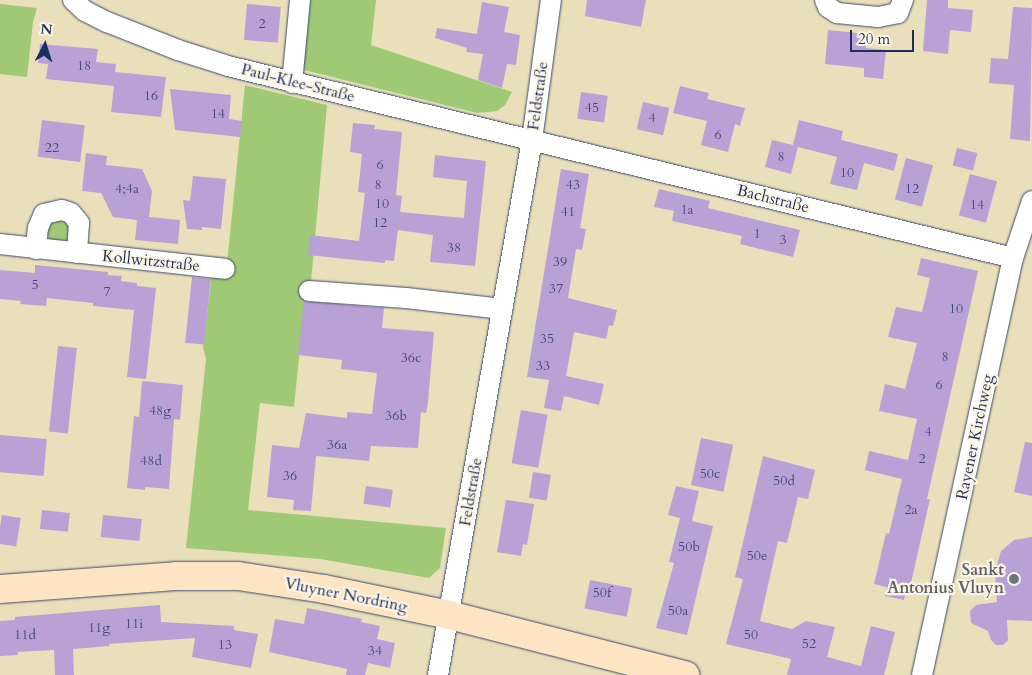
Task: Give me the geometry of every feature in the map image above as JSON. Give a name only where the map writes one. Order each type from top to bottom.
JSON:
[{"type":"street","name":"Paul-Klee-Straße","points":[[73,0],[85,11],[178,50],[292,83],[532,140]]},
{"type":"street","points":[[292,83],[300,0]]},
{"type":"street","name":"Feldstraße","points":[[438,675],[532,140],[551,0]]},
{"type":"street","points":[[825,0],[828,7],[837,13],[878,17],[898,13],[903,0]]},
{"type":"street","name":"Bachstraße","points":[[532,140],[1013,258]]},
{"type":"street","name":"Rayener Kirchweg","points":[[922,675],[1013,258],[1032,200]]},
{"type":"street","points":[[36,249],[38,228],[44,214],[62,210],[71,213],[79,223],[76,253]]},
{"type":"street","name":"Kollwitzstraße","points":[[0,244],[225,269]]},
{"type":"street","points":[[309,291],[406,298],[502,310]]},
{"type":"street","name":"Vluyner Nordring","points":[[0,589],[176,576],[238,576],[324,589],[449,616],[685,675]]},
{"type":"green space","points":[[307,0],[376,0],[371,45],[512,92],[505,105],[497,111],[477,113],[300,69]]},
{"type":"green space","points":[[0,4],[37,8],[33,22],[27,77],[0,74]]},
{"type":"green space","points":[[245,85],[327,105],[311,282],[305,300],[294,407],[260,403],[248,510],[446,528],[440,568],[429,578],[320,559],[186,548],[206,359],[203,348],[212,273],[226,274]]},
{"type":"green space","points":[[62,218],[74,231],[66,244],[50,241],[47,235],[50,222]]},
{"type":"building","points":[[587,0],[646,0],[641,27],[585,16]]},
{"type":"building","points":[[927,0],[948,0],[948,8],[973,10],[971,32],[950,30],[948,54],[923,51]]},
{"type":"building","points":[[482,2],[509,7],[504,32],[520,35],[516,65],[507,64],[502,88],[478,80],[483,54],[466,52],[467,48],[435,38],[437,28],[477,34]]},
{"type":"building","points":[[247,4],[281,7],[278,43],[244,40]]},
{"type":"building","points":[[1013,7],[1032,8],[1030,141],[1010,139],[1014,85],[989,83],[991,58],[1008,59]]},
{"type":"building","points":[[828,30],[867,34],[866,48],[886,50],[883,79],[864,77],[864,68],[825,64]]},
{"type":"building","points":[[40,44],[98,49],[96,62],[116,64],[115,72],[166,77],[161,117],[111,112],[114,86],[46,79],[48,64],[38,63]]},
{"type":"building","points":[[680,86],[709,93],[707,99],[745,108],[740,126],[735,124],[728,152],[701,145],[707,121],[673,113]]},
{"type":"building","points":[[170,89],[231,95],[229,119],[242,121],[240,137],[175,130]]},
{"type":"building","points":[[581,92],[608,96],[604,122],[577,119]]},
{"type":"building","points":[[643,102],[669,108],[663,135],[637,129]]},
{"type":"building","points":[[42,120],[85,125],[80,162],[37,157]]},
{"type":"building","points":[[799,120],[843,131],[841,140],[898,154],[894,171],[864,163],[857,190],[830,184],[837,157],[798,147],[791,174],[765,167],[772,140],[793,145]]},
{"type":"building","points":[[353,123],[375,125],[374,129],[402,132],[396,195],[402,196],[400,212],[464,218],[467,181],[433,177],[435,155],[486,161],[475,266],[430,262],[433,235],[398,230],[394,261],[385,260],[385,263],[308,255],[310,235],[359,241],[365,193],[358,192],[362,154],[350,152]]},
{"type":"building","points":[[957,148],[977,153],[973,171],[953,165]]},
{"type":"building","points":[[86,153],[107,156],[106,165],[142,169],[152,191],[149,217],[180,220],[178,244],[135,240],[137,220],[113,217],[101,193],[82,191]]},
{"type":"building","points":[[906,158],[933,165],[922,207],[895,200]]},
{"type":"building","points":[[561,169],[589,174],[580,228],[586,229],[582,250],[576,249],[568,298],[617,310],[613,326],[609,325],[606,339],[574,332],[566,376],[604,384],[599,405],[564,396],[561,411],[544,408],[549,380],[527,377]]},
{"type":"building","points":[[970,174],[997,181],[986,223],[959,216]]},
{"type":"building","points":[[193,176],[226,179],[221,229],[202,227],[202,230],[187,229],[183,200],[190,201]]},
{"type":"building","points":[[659,189],[710,201],[708,208],[800,230],[793,257],[740,244],[742,236],[672,221],[674,211],[654,207]]},
{"type":"building","points":[[921,258],[978,271],[927,499],[930,499],[909,592],[906,591],[904,600],[885,596],[887,587],[874,584],[886,533],[889,534],[902,479],[865,470],[869,451],[908,460],[917,419],[879,411],[885,384],[905,389],[917,343],[888,337],[896,307],[922,312],[930,278],[917,275]]},
{"type":"building","points":[[35,265],[108,272],[108,275],[122,276],[121,281],[137,283],[137,286],[156,288],[146,379],[127,377],[134,310],[93,306],[93,303],[47,298],[46,306],[20,304],[21,301],[0,299],[0,270],[35,273]]},
{"type":"building","points":[[192,277],[211,279],[204,345],[185,343]]},
{"type":"building","points":[[304,301],[384,308],[382,328],[434,332],[428,402],[426,413],[421,412],[418,448],[371,446],[369,461],[316,456],[311,511],[293,510],[294,500],[267,497],[272,445],[299,448],[306,413],[347,418],[347,412],[372,414],[377,373],[341,369],[342,360],[298,355]]},
{"type":"building","points":[[58,346],[77,348],[68,434],[49,432]]},
{"type":"building","points":[[142,381],[183,385],[180,420],[174,419],[169,489],[145,487],[145,490],[127,488],[134,416],[139,417]]},
{"type":"building","points":[[521,410],[548,415],[538,468],[512,463]]},
{"type":"building","points":[[0,435],[47,439],[44,476],[0,472]]},
{"type":"building","points":[[701,438],[733,445],[723,492],[691,485]]},
{"type":"building","points":[[1025,442],[1032,443],[1032,496],[1014,492]]},
{"type":"building","points":[[763,456],[815,470],[808,499],[798,497],[787,543],[778,541],[760,621],[792,629],[806,621],[835,627],[827,657],[861,666],[871,626],[895,632],[884,675],[787,675],[791,659],[726,644],[743,579],[735,577]]},
{"type":"building","points":[[533,472],[551,475],[547,500],[529,498]]},
{"type":"building","points":[[366,486],[393,490],[390,508],[363,504]]},
{"type":"building","points":[[676,486],[699,491],[692,521],[713,526],[687,635],[656,628],[674,563],[669,562],[680,518],[668,515]]},
{"type":"building","points":[[506,500],[534,504],[527,545],[523,544],[521,556],[497,552]]},
{"type":"building","points":[[42,510],[70,513],[68,532],[40,529]]},
{"type":"building","points":[[2,515],[21,518],[16,547],[0,544]]},
{"type":"building","points":[[103,515],[142,519],[139,541],[101,537]]},
{"type":"building","name":"Sankt Antonius Vluyn","points":[[1032,537],[1032,621],[1007,620],[1008,640],[1003,645],[996,645],[991,640],[988,631],[971,623],[970,611],[976,605],[997,602],[995,572],[1001,551],[1014,540]]},
{"type":"building","points":[[590,580],[632,588],[627,617],[584,608]]},
{"type":"building","points":[[160,605],[161,622],[234,626],[234,630],[258,634],[251,668],[192,657],[195,638],[109,644],[109,646],[73,649],[74,675],[55,675],[54,650],[17,652],[18,655],[0,656],[0,621],[15,620],[15,617]]},
{"type":"building","points":[[307,608],[362,619],[361,622],[380,626],[377,639],[395,643],[390,668],[368,663],[365,675],[346,675],[347,669],[269,652],[275,619],[304,624]]},
{"type":"place","name":"Sankt Antonius Vluyn","points":[[1014,579]]}]
